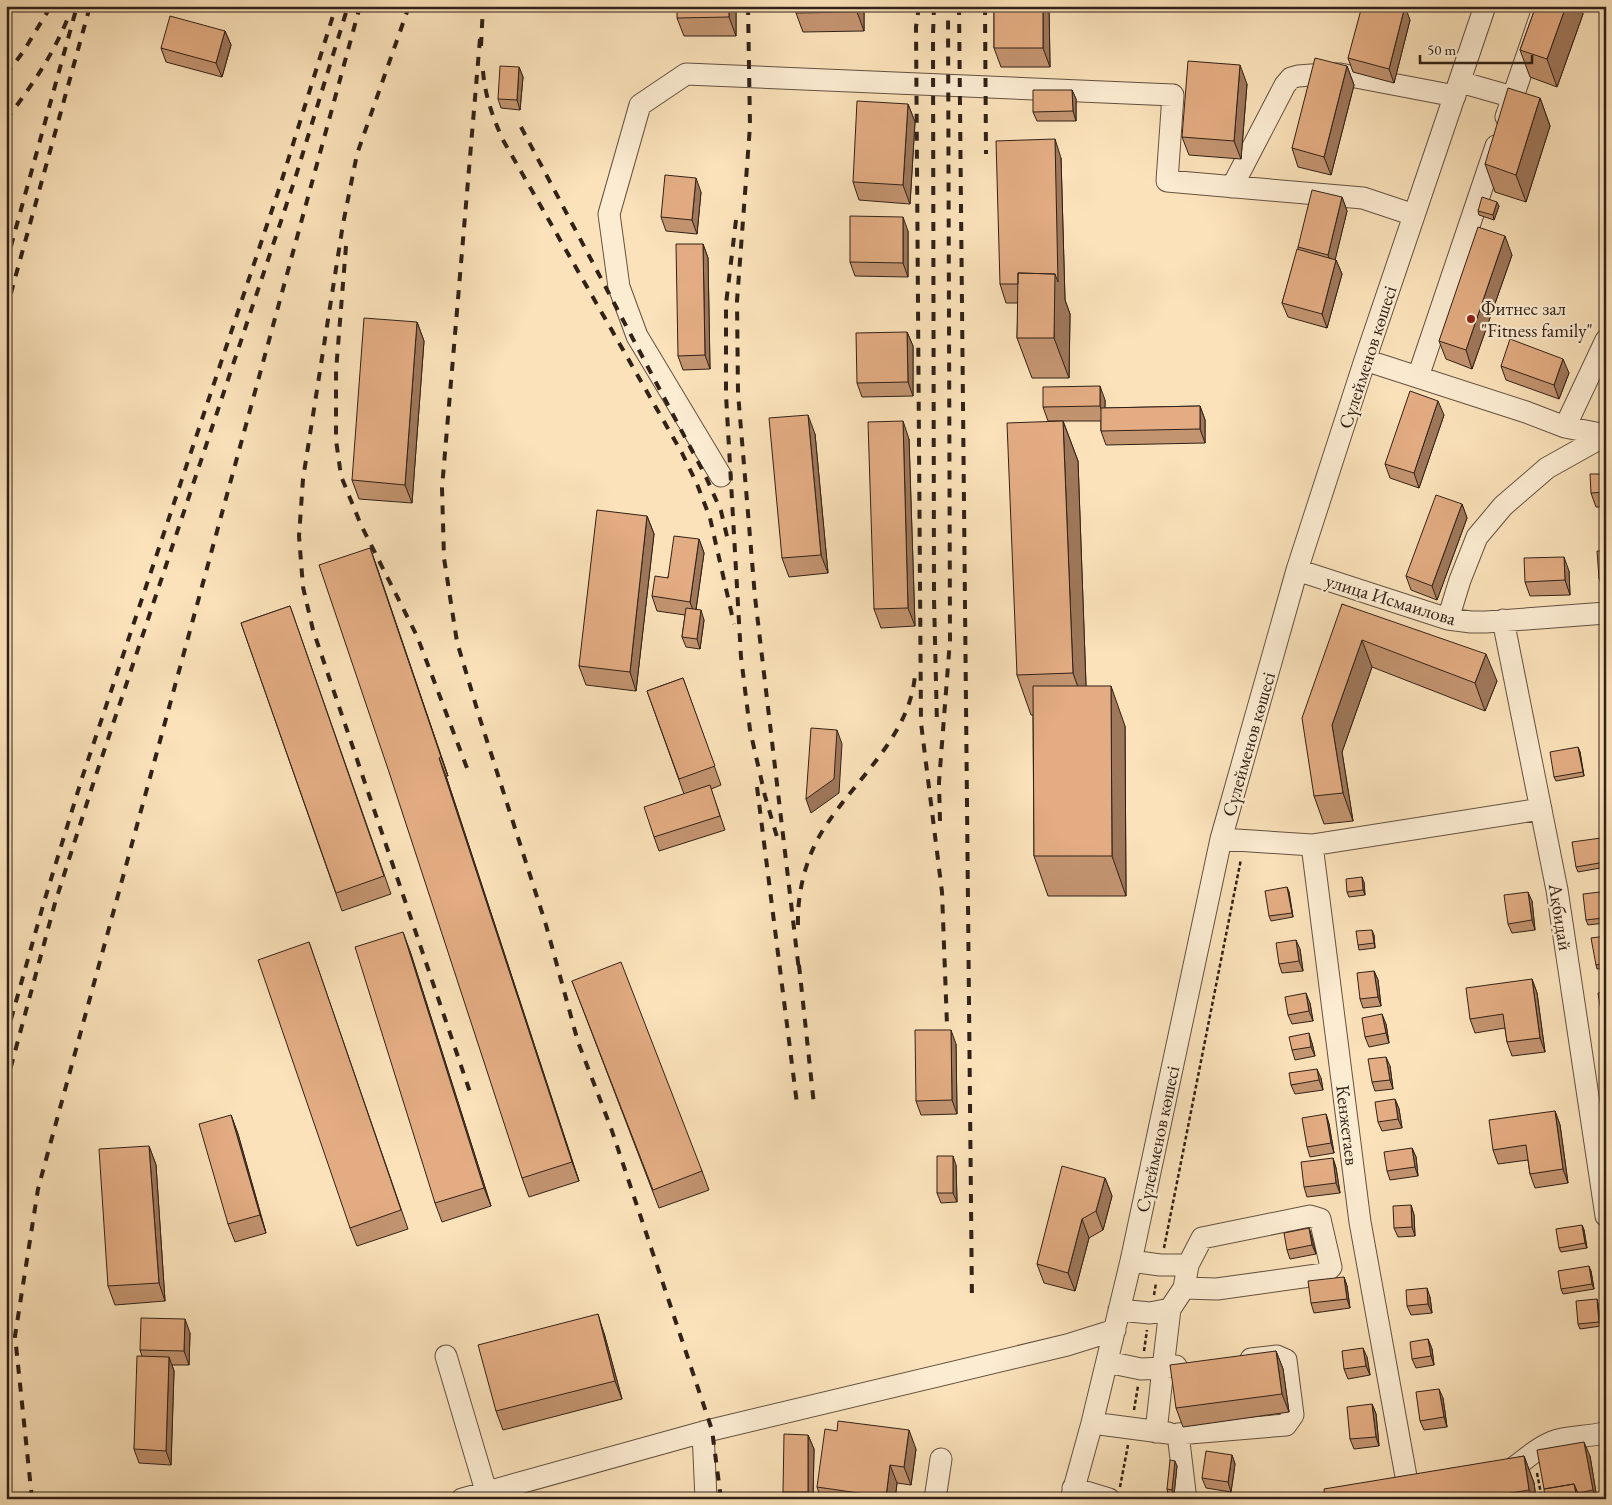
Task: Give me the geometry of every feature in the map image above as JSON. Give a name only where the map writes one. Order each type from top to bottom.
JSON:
[{"type":"street","name":"Сүлейменов көшесі","points":[[1072,1493],[1092,1423],[1131,1261],[1220,839],[1297,570],[1365,360],[1485,6]]},
{"type":"street","points":[[1418,377],[1544,6]]},
{"type":"street","points":[[721,476],[637,336],[619,286],[609,214],[640,105],[686,74],[1173,95],[1167,181],[1364,198],[1414,215]]},
{"type":"street","points":[[1232,186],[1281,92],[1292,78],[1340,74],[1513,97]]},
{"type":"street","points":[[1565,427],[1606,340]]},
{"type":"street","points":[[1365,360],[1526,412],[1565,427],[1606,435]]},
{"type":"street","points":[[1448,619],[1460,580],[1477,537],[1503,506],[1547,468],[1606,435]]},
{"type":"street","name":"улица Исмаилова","points":[[1297,570],[1448,619],[1470,622],[1606,613]]},
{"type":"street","name":"Ақбидай","points":[[1503,620],[1557,890],[1606,1216]]},
{"type":"street","points":[[1220,839],[1312,845],[1541,809]]},
{"type":"street","name":"Кенжетаев","points":[[1312,845],[1360,1222],[1409,1493]]},
{"type":"street","points":[[1119,1310],[1160,1311],[1184,1288],[1188,1265],[1202,1238],[1310,1216],[1320,1219],[1331,1267],[1324,1274],[1217,1288],[1184,1288]]},
{"type":"street","points":[[1131,1261],[1160,1265],[1188,1265]]},
{"type":"street","points":[[1156,1432],[1163,1368],[1160,1311]]},
{"type":"street","points":[[462,1499],[703,1432],[1057,1348],[1115,1330]]},
{"type":"street","points":[[446,1356],[486,1491]]},
{"type":"street","points":[[1092,1423],[1178,1434],[1286,1424],[1293,1415],[1286,1360],[1277,1356],[1229,1361]]},
{"type":"street","points":[[1107,1362],[1141,1369],[1192,1365]]},
{"type":"street","points":[[703,1432],[706,1499]]},
{"type":"street","points":[[1484,1481],[1494,1479],[1506,1473],[1542,1446],[1554,1441],[1606,1432]]},
{"type":"street","points":[[1178,1434],[1185,1492],[1180,1499]]},
{"type":"street","points":[[935,1499],[941,1459]]},
{"type":"street","points":[[1072,1493],[1114,1494]]},
{"type":"path","points":[[1114,1494],[1131,1428],[1141,1369],[1160,1311],[1160,1265],[1245,840]]},
{"type":"path","points":[[1533,1454],[1542,1499]]},
{"type":"building","points":[[677,6],[729,6],[729,17],[677,18]]},
{"type":"building","points":[[796,6],[857,6],[857,12],[796,13]]},
{"type":"building","points":[[994,6],[1043,6],[1043,48],[994,48]]},
{"type":"building","points":[[1362,6],[1405,6],[1389,69],[1348,58]]},
{"type":"building","points":[[1536,6],[1566,6],[1547,59],[1520,50]]},
{"type":"building","points":[[170,16],[225,31],[216,63],[161,48]]},
{"type":"building","points":[[1315,58],[1347,66],[1324,157],[1292,148]]},
{"type":"building","points":[[1188,61],[1240,65],[1234,141],[1182,137]]},
{"type":"building","points":[[500,66],[519,67],[517,100],[498,99]]},
{"type":"building","points":[[1508,88],[1540,98],[1516,175],[1485,164]]},
{"type":"building","points":[[1033,90],[1072,90],[1073,111],[1033,112]]},
{"type":"building","points":[[857,101],[908,104],[903,185],[853,182]]},
{"type":"building","points":[[1055,139],[1058,282],[1055,274],[1018,273],[1018,284],[1000,284],[996,141]]},
{"type":"building","points":[[665,175],[696,178],[692,220],[661,217]]},
{"type":"building","points":[[1606,181],[1606,195],[1601,193]]},
{"type":"building","points":[[1312,190],[1342,197],[1328,255],[1298,247]]},
{"type":"building","points":[[1482,197],[1497,202],[1493,215],[1478,211]]},
{"type":"building","points":[[850,216],[903,217],[903,263],[850,262]]},
{"type":"building","points":[[1478,227],[1505,236],[1466,350],[1439,341]]},
{"type":"building","points":[[676,244],[703,244],[705,355],[678,356]]},
{"type":"building","points":[[1297,249],[1336,260],[1322,314],[1282,303]]},
{"type":"building","points":[[1018,273],[1055,274],[1054,338],[1017,338]]},
{"type":"building","points":[[364,318],[417,322],[405,485],[352,480]]},
{"type":"building","points":[[907,332],[908,382],[857,383],[856,333]]},
{"type":"building","points":[[1510,339],[1563,359],[1554,385],[1501,366]]},
{"type":"building","points":[[1100,386],[1100,406],[1043,407],[1043,387]]},
{"type":"building","points":[[1410,391],[1438,401],[1414,473],[1385,464]]},
{"type":"building","points":[[1200,406],[1200,429],[1101,431],[1101,408]]},
{"type":"building","points":[[808,415],[821,555],[782,558],[769,418]]},
{"type":"building","points":[[903,421],[908,608],[874,609],[868,422]]},
{"type":"building","points":[[1063,421],[1073,673],[1017,675],[1007,423]]},
{"type":"building","points":[[1590,474],[1606,474],[1606,492],[1591,493]]},
{"type":"building","points":[[1436,495],[1462,504],[1432,586],[1406,576]]},
{"type":"building","points":[[597,510],[647,516],[630,672],[579,666]]},
{"type":"building","points":[[674,536],[699,539],[690,602],[652,596],[655,576],[668,578]]},
{"type":"building","points":[[370,548],[441,757],[439,758],[572,1162],[522,1178],[319,565]]},
{"type":"building","points":[[1597,551],[1606,551],[1606,578],[1599,578]]},
{"type":"building","points":[[1564,557],[1565,580],[1525,582],[1524,558]]},
{"type":"building","points":[[1342,604],[1486,654],[1475,683],[1362,640],[1332,725],[1343,793],[1314,796],[1302,718]]},
{"type":"building","points":[[290,606],[384,876],[336,893],[241,623]]},
{"type":"building","points":[[686,608],[701,610],[697,639],[682,637]]},
{"type":"building","points":[[683,678],[715,766],[679,779],[647,691]]},
{"type":"building","points":[[1033,686],[1111,686],[1112,856],[1034,856]]},
{"type":"building","points":[[811,728],[837,730],[834,779],[806,799]]},
{"type":"building","points":[[1578,747],[1583,772],[1554,777],[1550,752]]},
{"type":"building","points":[[710,785],[720,816],[654,837],[644,807]]},
{"type":"building","points":[[1601,838],[1605,862],[1576,867],[1572,842]]},
{"type":"building","points":[[1362,877],[1363,890],[1347,892],[1346,879]]},
{"type":"building","points":[[1287,887],[1292,913],[1269,916],[1265,891]]},
{"type":"building","points":[[1528,892],[1532,920],[1508,924],[1504,895]]},
{"type":"building","points":[[1600,892],[1603,918],[1586,920],[1583,894]]},
{"type":"building","points":[[1372,930],[1374,943],[1358,945],[1356,931]]},
{"type":"building","points":[[403,932],[484,1188],[435,1203],[355,947]]},
{"type":"building","points":[[1606,936],[1606,963],[1596,965],[1591,938]]},
{"type":"building","points":[[1296,940],[1299,961],[1279,964],[1276,943]]},
{"type":"building","points":[[309,942],[401,1210],[350,1228],[258,960]]},
{"type":"building","points":[[621,962],[702,1171],[653,1190],[572,981]]},
{"type":"building","points":[[1374,971],[1378,997],[1360,999],[1357,973]]},
{"type":"building","points":[[1532,979],[1540,1038],[1507,1042],[1503,1014],[1470,1019],[1466,988]]},
{"type":"building","points":[[1606,991],[1606,1010],[1601,1011],[1598,993]]},
{"type":"building","points":[[1306,993],[1309,1011],[1288,1015],[1285,997]]},
{"type":"building","points":[[1382,1014],[1386,1033],[1365,1037],[1362,1018]]},
{"type":"building","points":[[915,1030],[951,1030],[952,1100],[916,1101]]},
{"type":"building","points":[[1309,1033],[1311,1047],[1292,1050],[1289,1037]]},
{"type":"building","points":[[1386,1057],[1390,1080],[1372,1082],[1368,1059]]},
{"type":"building","points":[[1317,1069],[1319,1080],[1291,1085],[1289,1073]]},
{"type":"building","points":[[1395,1099],[1398,1119],[1378,1122],[1375,1102]]},
{"type":"building","points":[[1555,1111],[1563,1169],[1530,1174],[1526,1145],[1493,1150],[1489,1120]]},
{"type":"building","points":[[1326,1114],[1331,1143],[1307,1147],[1302,1118]]},
{"type":"building","points":[[231,1115],[260,1215],[228,1224],[199,1124]]},
{"type":"building","points":[[149,1146],[159,1283],[108,1286],[99,1149]]},
{"type":"building","points":[[1412,1148],[1415,1167],[1387,1171],[1384,1152]]},
{"type":"building","points":[[937,1156],[953,1156],[953,1193],[937,1193]]},
{"type":"building","points":[[1333,1158],[1336,1183],[1304,1187],[1301,1162]]},
{"type":"building","points":[[1062,1166],[1105,1178],[1096,1211],[1082,1219],[1068,1273],[1037,1264]]},
{"type":"building","points":[[1411,1205],[1412,1227],[1394,1228],[1393,1206]]},
{"type":"building","points":[[1582,1225],[1585,1243],[1559,1248],[1556,1229]]},
{"type":"building","points":[[1309,1228],[1312,1245],[1287,1250],[1284,1233]]},
{"type":"building","points":[[1589,1266],[1592,1284],[1561,1289],[1558,1271]]},
{"type":"building","points":[[1344,1277],[1347,1299],[1311,1303],[1308,1281]]},
{"type":"building","points":[[1427,1288],[1428,1304],[1407,1306],[1406,1290]]},
{"type":"building","points":[[1597,1299],[1599,1322],[1578,1324],[1576,1301]]},
{"type":"building","points":[[598,1314],[615,1381],[496,1411],[478,1345]]},
{"type":"building","points":[[141,1318],[185,1319],[184,1351],[140,1350]]},
{"type":"building","points":[[1428,1339],[1431,1356],[1412,1359],[1410,1342]]},
{"type":"building","points":[[1363,1348],[1366,1366],[1344,1369],[1342,1351]]},
{"type":"building","points":[[1276,1351],[1282,1394],[1176,1408],[1170,1365]]},
{"type":"building","points":[[137,1356],[169,1357],[166,1451],[134,1449]]},
{"type":"building","points":[[1439,1389],[1444,1417],[1420,1421],[1416,1392]]},
{"type":"building","points":[[1372,1404],[1376,1437],[1350,1439],[1347,1407]]},
{"type":"building","points":[[838,1421],[909,1430],[904,1467],[890,1465],[886,1497],[817,1487],[825,1429],[837,1431]]},
{"type":"building","points":[[784,1434],[808,1435],[808,1492],[783,1492]]},
{"type":"building","points":[[1584,1442],[1593,1490],[1578,1493],[1574,1484],[1544,1489],[1537,1450]]},
{"type":"building","points":[[1206,1451],[1232,1455],[1228,1482],[1202,1478]]},
{"type":"building","points":[[1524,1456],[1529,1490],[1476,1499],[1325,1499],[1324,1489]]},
{"type":"building","points":[[1170,1460],[1175,1461],[1172,1490],[1167,1489]]},
{"type":"building","points":[[1574,1484],[1577,1499],[1545,1499],[1544,1489]]},
{"type":"railway","points":[[6,75],[23,52],[51,6]]},
{"type":"railway","points":[[6,264],[77,6]]},
{"type":"railway","points":[[6,311],[90,6]]},
{"type":"railway","points":[[6,1037],[44,902],[82,778],[280,186],[336,6]]},
{"type":"railway","points":[[6,1085],[55,903],[294,182],[348,6]]},
{"type":"railway","points":[[32,1499],[15,1336],[38,1189],[360,6]]},
{"type":"railway","points":[[409,6],[357,154],[343,224],[303,479],[299,536],[303,587],[313,630],[472,1098]]},
{"type":"railway","points":[[481,46],[483,6]]},
{"type":"railway","points":[[748,6],[750,126],[737,301],[738,393],[755,597],[799,971]]},
{"type":"railway","points":[[919,6],[916,27],[921,723],[942,892],[947,1025]]},
{"type":"railway","points":[[934,6],[934,599],[937,724]]},
{"type":"railway","points":[[940,821],[939,782],[950,640],[948,6]]},
{"type":"railway","points":[[959,6],[972,1302]]},
{"type":"railway","points":[[985,6],[986,154]]},
{"type":"railway","points":[[6,120],[40,72],[55,47],[67,20]]},
{"type":"railway","points":[[480,39],[442,488],[444,558],[457,642],[546,925],[578,1042],[611,1128],[712,1430],[721,1499]]},
{"type":"railway","points":[[483,71],[490,107],[503,140],[682,453],[697,484],[710,518],[734,624]]},
{"type":"railway","points":[[521,127],[706,477],[721,511],[729,545]]},
{"type":"railway","points":[[736,220],[726,304],[726,395],[741,657],[750,730],[765,796],[777,837]]},
{"type":"railway","points":[[346,246],[336,371],[336,440],[341,476],[361,525],[417,636],[470,776]]},
{"type":"railway","points":[[798,925],[801,885],[814,847],[839,807],[893,736],[904,717],[911,697],[915,675]]},
{"type":"railway","points":[[757,787],[797,1104]]},
{"type":"railway","points":[[799,965],[814,1105]]},
{"type":"place","name":"Фитнес зал \"Fitness family\"","points":[[1471,319]]}]
